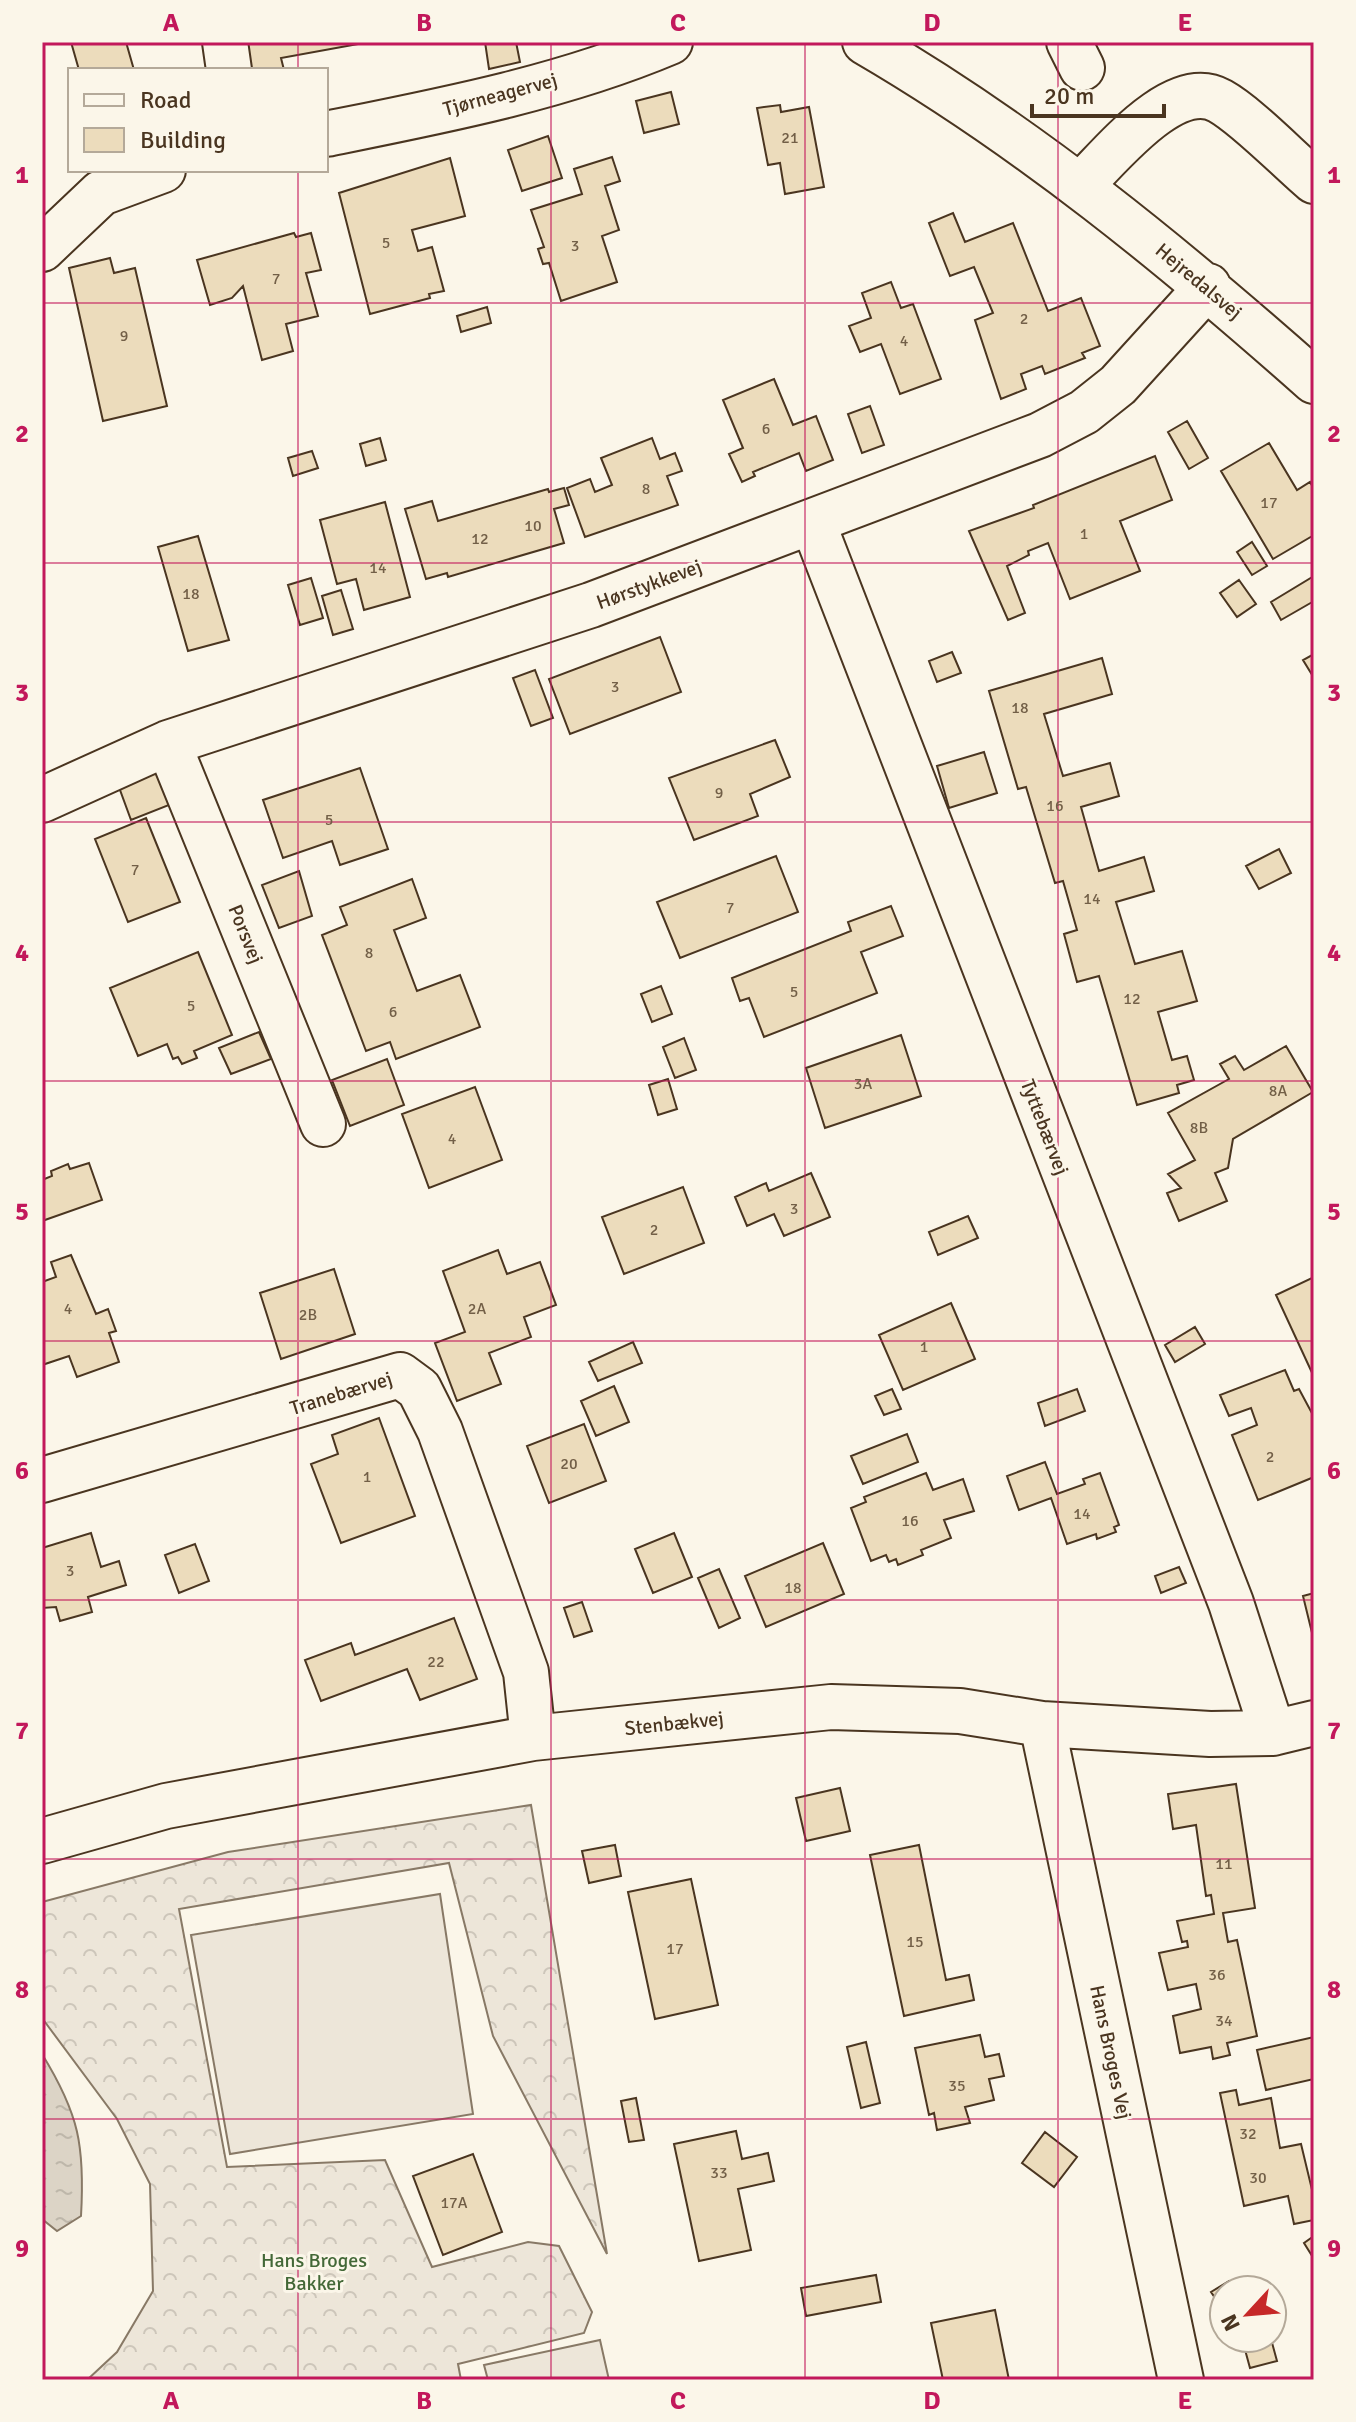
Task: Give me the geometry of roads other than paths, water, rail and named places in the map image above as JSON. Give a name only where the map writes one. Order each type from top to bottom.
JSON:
[{"type":"street","points":[[225,42],[229,68]]},
{"type":"street","name":"Tjørneagervej","points":[[328,134],[453,108],[637,56],[670,42]]},
{"type":"street","name":"Hejredalsvej","points":[[865,42],[1081,185],[1208,286],[1314,381]]},
{"type":"street","points":[[1081,185],[1157,111],[1190,97],[1219,100],[1314,181]]},
{"type":"street","points":[[42,249],[101,193],[158,172]]},
{"type":"street","name":"Hørstykkevej","points":[[42,800],[168,743],[591,605],[1040,435],[1084,412],[1118,385],[1208,286]]},
{"type":"street","name":"Tyttebærvej","points":[[813,523],[1231,1603],[1293,1728]]},
{"type":"street","name":"Porsvej","points":[[168,743],[323,1124]]},
{"type":"street","name":"Tranebærvej","points":[[42,1480],[339,1394],[392,1374],[412,1381],[440,1431],[526,1672],[533,1738]]},
{"type":"street","name":"Stenbækvej","points":[[42,1841],[166,1806],[533,1738],[831,1707],[960,1711],[1042,1724],[1210,1734],[1293,1728]]},
{"type":"street","name":"Hans Broges Vej","points":[[1042,1724],[1181,2380]]},
{"type":"water","points":[[42,2054],[72,2113],[82,2170],[81,2216],[57,2231],[42,2219]]},
{"type":"park label","name":"Hans Broges Bakker","points":[[314,2272]]}]
